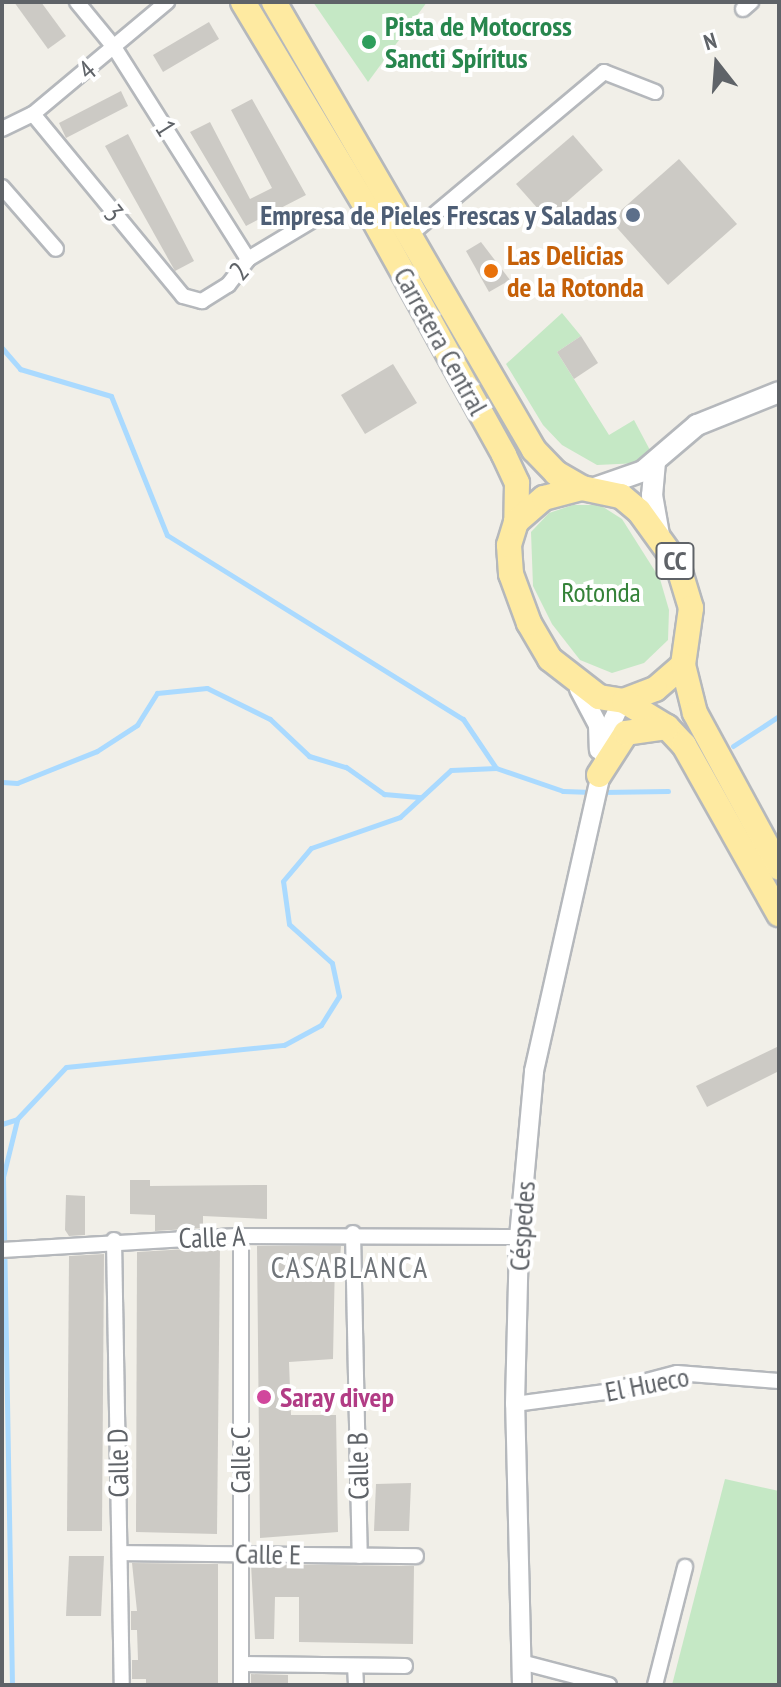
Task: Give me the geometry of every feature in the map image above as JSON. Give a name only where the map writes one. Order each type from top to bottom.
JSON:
[{"type":"highway","name":"Carretera Central","points":[[243,2],[363,200],[504,455],[517,483],[516,522]]},
{"type":"highway","name":"Carretera Central","points":[[274,2],[534,450],[556,473],[587,488]]},
{"type":"highway","points":[[587,488],[544,498],[516,522],[509,545],[511,574],[529,623],[550,659],[575,683],[599,697],[623,701],[667,727],[684,745],[779,914]]},
{"type":"highway","name":"CC","points":[[587,488],[621,496],[660,537],[678,565],[691,608],[683,665],[695,713],[779,868]]},
{"type":"highway","points":[[623,701],[655,689],[683,665]]},
{"type":"highway","points":[[599,778],[626,733],[667,727]]},
{"type":"main road","points":[[587,488],[655,462],[697,425],[779,392]]},
{"type":"main road","points":[[655,462],[652,503],[660,537]]},
{"type":"street","name":"1","points":[[77,2],[114,47],[248,259]]},
{"type":"street","name":"4","points":[[2,129],[33,114],[167,2]]},
{"type":"street","points":[[411,234],[604,72],[655,92]]},
{"type":"street","name":"3","points":[[33,114],[183,296],[202,301]]},
{"type":"street","points":[[2,187],[56,249]]},
{"type":"street","name":"2","points":[[202,301],[228,285],[248,259],[318,217]]},
{"type":"street","name":"Céspedes","points":[[575,683],[598,725],[599,778]]},
{"type":"street","name":"Céspedes","points":[[522,1685],[515,1404],[519,1237],[534,1071],[586,832],[623,701]]},
{"type":"street","name":"Calle A","points":[[4,1249],[114,1240],[353,1233],[519,1237]]},
{"type":"street","name":"Calle B","points":[[353,1233],[360,1556]]},
{"type":"street","name":"Calle C","points":[[241,1236],[241,1685]]},
{"type":"street","name":"Calle D","points":[[114,1240],[122,1685]]},
{"type":"street","name":"El Hueco","points":[[515,1404],[605,1392],[677,1373],[779,1381]]},
{"type":"street","name":"Calle E","points":[[120,1553],[416,1556]]},
{"type":"street","points":[[655,1685],[685,1567]]},
{"type":"street","points":[[521,1662],[609,1685]]},
{"type":"street","points":[[241,1664],[405,1666]]},
{"type":"street","points":[[355,1666],[356,1685]]},
{"type":"green space","name":"Pista de Motocross Sancti Spíritus","points":[[313,2],[427,2],[368,82]]},
{"type":"green space","points":[[562,313],[581,336],[557,352],[609,435],[634,420],[651,452],[640,463],[597,465],[562,445],[543,425],[506,364]]},
{"type":"green space","name":"Rotonda","points":[[573,505],[600,505],[622,519],[660,579],[669,610],[668,640],[644,663],[612,673],[580,660],[552,624],[533,586],[531,532],[549,513]]},
{"type":"green space","points":[[725,1479],[779,1491],[779,1685],[672,1685]]},
{"type":"building","points":[[14,2],[41,2],[66,36],[48,49]]},
{"type":"building","points":[[209,22],[219,39],[163,72],[153,55]]},
{"type":"building","points":[[121,91],[128,106],[66,138],[59,123]]},
{"type":"building","points":[[252,99],[306,195],[246,226],[190,132],[210,122],[250,199],[272,188],[231,110]]},
{"type":"building","points":[[128,134],[194,261],[175,271],[105,146]]},
{"type":"building","points":[[573,135],[603,170],[547,219],[516,184]]},
{"type":"building","points":[[679,159],[737,224],[668,285],[610,220]]},
{"type":"building","name":"Las Delicias de la Rotonda","points":[[481,242],[510,280],[489,292],[466,251]]},
{"type":"building","points":[[581,336],[598,363],[574,379],[557,352]]},
{"type":"building","points":[[393,364],[417,403],[365,434],[341,395]]},
{"type":"building","points":[[779,1046],[779,1071],[707,1107],[696,1086]]},
{"type":"building","points":[[130,1180],[150,1180],[150,1186],[267,1185],[267,1219],[203,1216],[203,1228],[155,1231],[155,1215],[130,1214]]},
{"type":"building","points":[[66,1195],[85,1196],[85,1235],[69,1236],[65,1230]]},
{"type":"building","points":[[257,1246],[341,1246],[340,1259],[335,1259],[333,1359],[289,1362],[291,1415],[336,1415],[338,1532],[260,1538]]},
{"type":"building","points":[[220,1247],[217,1534],[136,1532],[137,1252]]},
{"type":"building","points":[[104,1254],[102,1531],[67,1531],[69,1256]]},
{"type":"building","points":[[411,1483],[409,1531],[374,1531],[376,1484]]},
{"type":"building","points":[[69,1556],[104,1556],[101,1616],[66,1616]]},
{"type":"building","points":[[132,1563],[218,1564],[218,1685],[146,1685],[146,1679],[132,1679],[132,1660],[138,1660],[137,1630],[131,1630],[131,1611],[137,1611]]},
{"type":"building","points":[[251,1564],[414,1566],[413,1644],[299,1642],[299,1597],[275,1597],[274,1639],[255,1639]]},
{"type":"building","points":[[251,1674],[288,1675],[288,1685],[251,1685]]},
{"type":"waterway","points":[[2,348],[20,369],[111,396],[167,535],[463,719],[496,768]]},
{"type":"waterway","points":[[2,782],[17,783],[97,751],[137,725],[157,693],[207,688],[270,719],[309,756],[346,767],[384,794],[421,797]]},
{"type":"waterway","points":[[733,746],[779,716]]},
{"type":"waterway","points":[[2,1124],[17,1119],[66,1067],[284,1045],[321,1025],[339,996],[332,963],[289,924],[283,881],[311,848],[400,817],[451,770],[496,768],[563,791],[592,792]]},
{"type":"waterway","points":[[602,792],[668,791]]},
{"type":"waterway","points":[[12,1685],[3,1177],[17,1120]]},
{"type":"place","name":"Pista de Motocross Sancti Spíritus","points":[[369,42]]},
{"type":"place","name":"Empresa de Pieles Frescas y Saladas","points":[[633,215]]},
{"type":"place","name":"Las Delicias de la Rotonda","points":[[491,271]]},
{"type":"place","name":"Saray divep","points":[[264,1397]]},
{"type":"district","name":"CASABLANCA","points":[[350,1267]]}]
